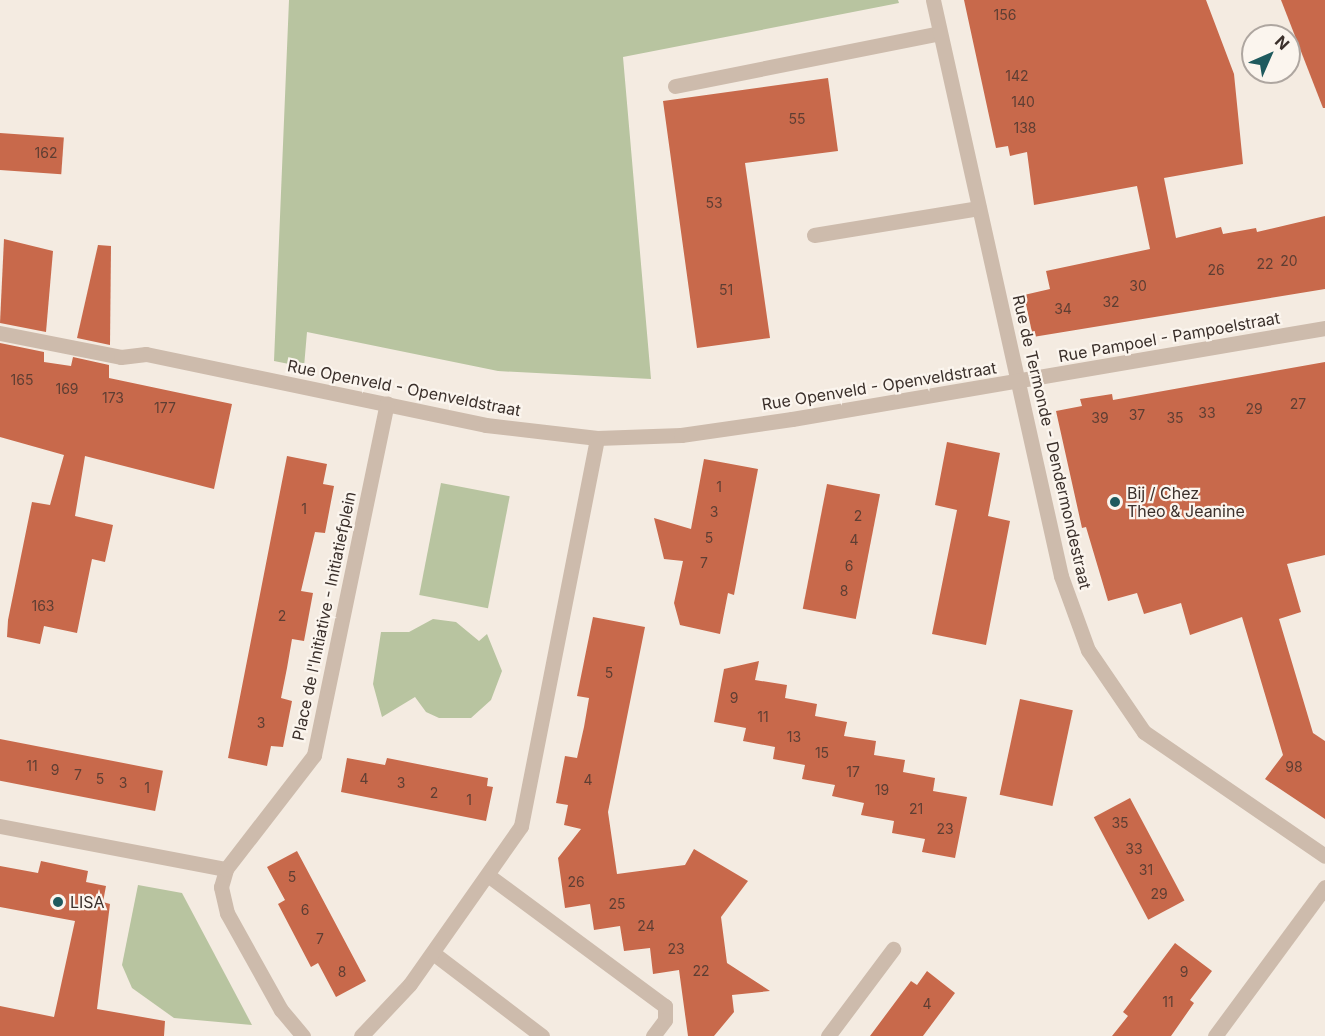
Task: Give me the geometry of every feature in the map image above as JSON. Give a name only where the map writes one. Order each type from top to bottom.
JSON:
[{"type":"street","name":"Rue de Termonde - Dendermondestraat","points":[[933,0],[1061,576],[1088,650],[1126,711],[1144,732],[1325,856]]},
{"type":"street","points":[[675,86],[940,33]]},
{"type":"street","points":[[814,235],[979,208]]},
{"type":"street","name":"Rue Pampoel - Pampoelstraat","points":[[1018,381],[1325,328]]},
{"type":"street","name":"Rue Openveld - Openveldstraat","points":[[0,333],[121,357],[146,354],[486,425],[597,438],[681,435],[1018,381]]},
{"type":"street","name":"Place de l'Initiative - Initiatiefplein","points":[[226,869],[314,755],[387,404]]},
{"type":"street","points":[[361,1036],[433,953],[489,876],[521,826],[597,438]]},
{"type":"street","points":[[0,826],[226,869],[221,887],[227,913],[281,1010],[303,1036]]},
{"type":"street","points":[[489,876],[665,1006],[665,1020],[653,1036]]},
{"type":"street","points":[[1215,1036],[1325,887]]},
{"type":"street","points":[[828,1036],[893,950]]},
{"type":"street","points":[[433,953],[542,1036]]},
{"type":"green space","points":[[289,0],[898,0],[899,3],[623,57],[651,379],[498,371],[307,332],[304,367],[274,361]]},
{"type":"green space","points":[[441,483],[510,496],[488,608],[419,595]]},
{"type":"green space","points":[[433,619],[456,622],[479,641],[487,634],[502,671],[491,700],[471,718],[439,718],[426,712],[415,697],[382,717],[373,684],[381,632],[409,632]]},
{"type":"green space","points":[[138,885],[182,893],[252,1025],[174,1018],[132,988],[122,965]]},
{"type":"building","points":[[964,0],[1206,0],[1234,74],[1243,164],[1164,178],[1176,238],[1221,227],[1223,234],[1256,228],[1257,232],[1325,216],[1325,289],[1033,337],[1024,295],[1050,289],[1046,271],[1150,249],[1137,186],[1034,205],[1027,152],[1010,156],[1008,146],[996,148]]},
{"type":"building","points":[[1281,0],[1325,0],[1325,108],[1323,108],[1301,51],[1301,24],[1290,24]]},
{"type":"building","points":[[828,78],[838,151],[745,163],[770,338],[697,348],[663,101]]},
{"type":"building","points":[[0,133],[64,137],[61,174],[0,170]]},
{"type":"building","points":[[4,239],[53,251],[46,332],[0,323]]},
{"type":"building","points":[[98,245],[111,246],[110,345],[77,338]]},
{"type":"building","points":[[0,343],[44,352],[44,362],[71,366],[73,357],[109,365],[109,378],[232,404],[214,489],[85,456],[75,516],[113,525],[105,562],[92,559],[77,633],[44,626],[40,644],[7,637],[8,620],[32,502],[50,505],[64,455],[0,437]]},
{"type":"building","points":[[1325,362],[1325,555],[1287,564],[1301,612],[1279,619],[1313,733],[1325,741],[1325,819],[1265,779],[1283,755],[1242,617],[1190,635],[1181,603],[1144,614],[1137,593],[1108,601],[1086,527],[1082,528],[1056,411],[1082,406],[1080,399],[1112,394],[1113,400]]},
{"type":"building","points":[[947,442],[1000,453],[988,516],[1010,521],[986,645],[932,634],[957,510],[935,505]]},
{"type":"building","points":[[287,456],[327,464],[323,484],[334,486],[325,533],[315,532],[301,591],[313,593],[304,641],[292,639],[281,698],[292,701],[283,747],[271,746],[267,766],[228,758]]},
{"type":"building","points":[[704,459],[758,469],[734,595],[728,593],[720,634],[680,625],[674,603],[683,561],[664,559],[654,518],[691,529]]},
{"type":"building","points":[[827,484],[880,494],[856,619],[803,609]]},
{"type":"building","points":[[593,617],[645,627],[608,812],[617,874],[685,865],[694,849],[748,881],[721,917],[727,963],[770,991],[732,995],[734,1012],[714,1036],[688,1036],[679,970],[653,974],[650,948],[624,951],[620,926],[594,930],[590,904],[565,908],[558,858],[581,829],[564,825],[568,805],[556,803],[565,756],[577,758],[584,727],[589,698],[577,696]]},
{"type":"building","points":[[759,661],[755,680],[787,685],[785,698],[817,704],[815,716],[847,722],[844,736],[876,741],[874,755],[905,760],[903,772],[935,778],[933,791],[967,797],[955,858],[922,852],[925,839],[892,833],[894,821],[861,815],[864,803],[832,796],[835,785],[802,779],[805,765],[773,759],[775,747],[743,741],[746,728],[714,722],[724,669]]},
{"type":"building","points":[[1020,699],[1073,710],[1052,806],[1000,795]]},
{"type":"building","points":[[0,739],[163,771],[155,811],[0,781]]},
{"type":"building","points":[[347,758],[385,765],[387,758],[488,778],[487,786],[493,787],[486,821],[341,792]]},
{"type":"building","points":[[1130,798],[1184,900],[1148,920],[1094,817]]},
{"type":"building","points":[[297,851],[366,981],[336,997],[318,963],[311,967],[278,904],[285,900],[267,867]]},
{"type":"building","points":[[41,861],[88,871],[86,882],[106,886],[103,902],[110,904],[97,1009],[165,1021],[164,1036],[0,1036],[0,1006],[54,1017],[75,921],[0,907],[0,866],[38,873]]},
{"type":"building","points":[[1175,943],[1212,971],[1190,1000],[1194,1003],[1171,1036],[1112,1036],[1128,1016],[1123,1012]]},
{"type":"building","points":[[927,971],[955,993],[923,1036],[870,1036],[911,981],[917,985]]},
{"type":"place","name":"Bij / Chez Theo & Jeanine","points":[[1115,502]]},
{"type":"place","name":"LISA","points":[[58,902]]}]
